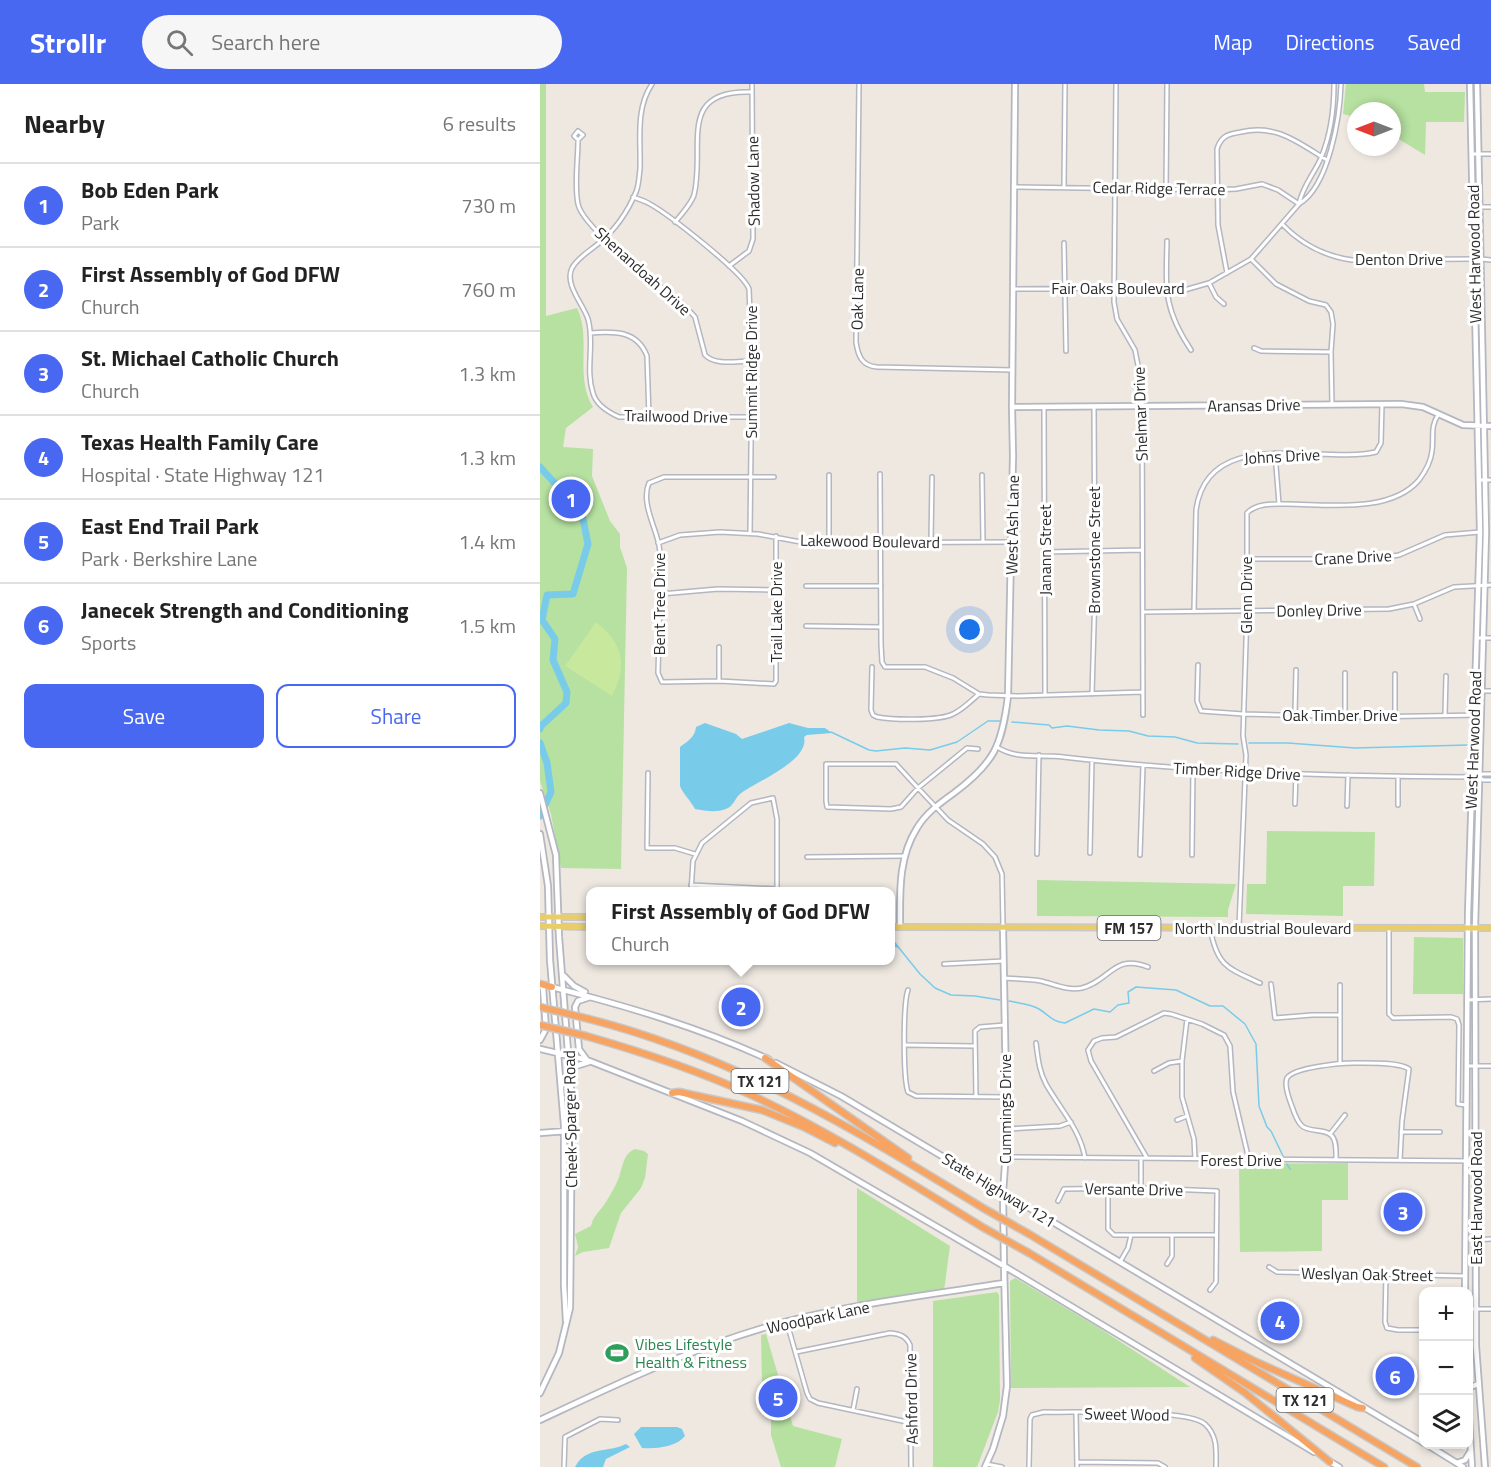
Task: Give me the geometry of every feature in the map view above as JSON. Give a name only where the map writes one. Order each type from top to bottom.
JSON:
[{"type":"highway","points":[[540,984],[552,987]]},
{"type":"highway","name":"TX 121","points":[[540,1007],[618,1027],[686,1049],[815,1108],[1417,1467]]},
{"type":"highway","name":"TX 121","points":[[540,1025],[650,1055],[749,1094],[825,1133],[1029,1253],[1383,1467]]},
{"type":"highway","points":[[765,1058],[914,1162],[919,1169]]},
{"type":"highway","points":[[672,1093],[679,1092],[762,1110],[804,1127],[892,1176],[899,1177]]},
{"type":"highway","points":[[1193,1332],[1347,1403],[1363,1408]]},
{"type":"highway","points":[[1179,1344],[1252,1398],[1330,1462]]},
{"type":"main road","name":"West Ash Lane","points":[[900,927],[901,878],[905,856],[918,826],[935,807],[986,766],[997,747],[1005,721],[1008,696],[1011,542],[1015,84]]},
{"type":"main road","name":"West Harwood Road","points":[[1467,928],[1472,777],[1486,532],[1482,308],[1473,207],[1470,84]]},
{"type":"main road","name":"West Harwood Road","points":[[1477,84],[1480,206],[1475,308],[1478,426],[1485,480]]},
{"type":"main road","points":[[1475,308],[1482,308]]},
{"type":"main road","name":"Aransas Drive","points":[[1012,407],[1416,405],[1460,424],[1491,426]]},
{"type":"main road","name":"West Harwood Road","points":[[1480,638],[1478,585],[1486,532]]},
{"type":"main road","name":"West Harwood Road","points":[[1475,928],[1479,777],[1477,715]]},
{"type":"main road","name":"Cheek-Sparger Road","points":[[540,793],[556,860],[572,1131],[570,1308],[559,1353],[540,1393]]},
{"type":"main road","name":"Cheek-Sparger Road","points":[[540,834],[545,861],[552,987],[565,1131],[566,1321]]},
{"type":"main road","points":[[545,861],[556,860]]},
{"type":"main road","points":[[1469,861],[1476,862]]},
{"type":"main road","points":[[540,917],[586,917]]},
{"type":"main road","points":[[540,926],[586,927]]},
{"type":"main road","name":"North Industrial Boulevard","points":[[895,927],[1491,928]]},
{"type":"main road","name":"Cummings Drive","points":[[985,1466],[1003,1416],[1007,1386],[1004,1283],[1006,1097],[1003,928]]},
{"type":"main road","name":"East Harwood Road","points":[[1465,1287],[1467,928]]},
{"type":"main road","name":"East Harwood Road","points":[[1475,928],[1476,1309],[1478,1384],[1486,1467]]},
{"type":"main road","points":[[562,973],[574,986],[592,996]]},
{"type":"main road","points":[[540,984],[543,988],[546,1029],[540,1040]]},
{"type":"main road","name":"State Highway 121","points":[[552,987],[592,996],[677,1023],[765,1058],[841,1096],[1004,1191],[1419,1441]]},
{"type":"main road","points":[[589,1061],[579,1049],[575,1007],[578,1001],[592,996]]},
{"type":"main road","points":[[540,1049],[589,1061],[742,1121],[810,1153],[1004,1266],[1339,1467]]},
{"type":"main road","points":[[570,1075],[576,1065],[589,1061]]},
{"type":"main road","points":[[1466,1105],[1476,1106]]},
{"type":"main road","points":[[540,1133],[572,1131]]},
{"type":"main road","points":[[1466,1196],[1476,1196]]},
{"type":"main road","points":[[564,1228],[572,1228]]},
{"type":"main road","points":[[1466,1240],[1476,1240]]},
{"type":"main road","points":[[564,1271],[571,1271]]},
{"type":"main road","points":[[1465,1276],[1476,1276]]},
{"type":"main road","name":"Woodpark Lane","points":[[540,1420],[665,1362],[763,1328],[849,1308],[1004,1283]]},
{"type":"main road","points":[[1473,1386],[1478,1384]]},
{"type":"main road","name":"State Highway 121","points":[[1433,1449],[1459,1466]]},
{"type":"main road","points":[[1459,1466],[1470,1450]]},
{"type":"main road","points":[[1470,1450],[1472,1467]]},
{"type":"street","name":"Trailwood Drive","points":[[652,84],[643,104],[640,119],[641,139],[637,191],[625,214],[604,239],[582,256],[570,274],[571,284],[586,315],[590,333],[593,394],[610,413],[619,417],[751,417]]},
{"type":"street","name":"Shadow Lane","points":[[729,266],[749,251],[753,239],[752,84]]},
{"type":"street","name":"Oak Lane","points":[[859,84],[856,342],[861,358],[865,364],[877,367],[1012,370]]},
{"type":"street","points":[[1064,187],[1065,84]]},
{"type":"street","name":"Shelmar Drive","points":[[1116,84],[1114,288],[1117,319],[1135,350],[1142,386],[1143,715]]},
{"type":"street","points":[[1166,189],[1167,84]]},
{"type":"street","name":"Fair Oaks Boulevard","points":[[1299,204],[1300,195],[1321,157],[1332,117],[1334,84]]},
{"type":"street","name":"Fair Oaks Boulevard","points":[[1013,289],[1114,288],[1181,291],[1209,283],[1251,259],[1310,194],[1327,160],[1339,118],[1341,84]]},
{"type":"street","points":[[675,222],[693,196],[696,185],[697,128],[705,107],[723,94],[734,91],[752,92]]},
{"type":"street","points":[[1332,117],[1339,118]]},
{"type":"street","points":[[1227,273],[1218,225],[1216,149],[1221,139],[1230,134],[1270,130],[1289,136],[1327,160]]},
{"type":"street","name":"Shenandoah Drive","points":[[578,140],[578,206],[585,218],[604,239],[690,311],[695,317],[705,355],[709,359],[715,362],[752,360]]},
{"type":"street","points":[[1472,154],[1491,154]]},
{"type":"street","name":"Cedar Ridge Terrace","points":[[1014,187],[1218,190],[1262,184],[1278,190],[1299,204]]},
{"type":"street","name":"Summit Ridge Drive","points":[[633,197],[650,204],[675,222],[743,277],[749,289],[752,360],[750,533]]},
{"type":"street","points":[[1473,207],[1491,207]]},
{"type":"street","name":"Denton Drive","points":[[1282,224],[1303,243],[1337,258],[1352,260],[1491,260]]},
{"type":"street","points":[[1167,241],[1166,289],[1170,311],[1191,350]]},
{"type":"street","points":[[1064,243],[1066,351]]},
{"type":"street","points":[[1251,259],[1263,273],[1286,291],[1326,305],[1331,312],[1333,324],[1332,405]]},
{"type":"street","points":[[1209,283],[1216,297],[1224,304]]},
{"type":"street","points":[[590,333],[628,334],[645,349],[649,417]]},
{"type":"street","points":[[1254,348],[1261,351],[1331,352]]},
{"type":"street","name":"Johns Drive","points":[[1194,611],[1198,496],[1209,478],[1234,459],[1244,456],[1275,453],[1362,454],[1376,452],[1381,443],[1382,404]]},
{"type":"street","name":"Janann Street","points":[[1044,407],[1045,694]]},
{"type":"street","name":"Brownstone Street","points":[[1092,694],[1094,407]]},
{"type":"street","name":"Glenn Drive","points":[[1239,928],[1245,771],[1243,714],[1247,611],[1247,513],[1258,506],[1369,504],[1399,496],[1420,478],[1429,463],[1432,451],[1432,428],[1439,413]]},
{"type":"street","points":[[1275,453],[1279,504]]},
{"type":"street","points":[[880,474],[881,627],[882,662],[885,667],[925,667],[953,678],[979,694],[1008,696],[1143,692]]},
{"type":"street","points":[[829,475],[829,543]]},
{"type":"street","points":[[982,475],[983,542]]},
{"type":"street","name":"Bent Tree Drive","points":[[663,683],[658,673],[661,594],[658,543],[648,504],[647,488],[653,480],[664,477],[750,478]]},
{"type":"street","points":[[750,478],[774,477]]},
{"type":"street","points":[[931,542],[932,477]]},
{"type":"street","name":"Crane Drive","points":[[1246,559],[1374,559],[1399,555],[1445,535],[1486,532]]},
{"type":"street","name":"Lakewood Boulevard","points":[[658,543],[680,535],[697,533],[750,533],[806,543],[1011,542]]},
{"type":"street","name":"Trail Lake Drive","points":[[663,683],[719,681],[773,685],[776,681],[776,536]]},
{"type":"street","points":[[1045,552],[1142,550]]},
{"type":"street","name":"Donley Drive","points":[[1144,612],[1389,609],[1414,604],[1454,587],[1491,585]]},
{"type":"street","points":[[806,586],[881,586]]},
{"type":"street","points":[[661,594],[718,589],[776,590]]},
{"type":"street","points":[[1414,604],[1420,620]]},
{"type":"street","points":[[806,626],[881,627]]},
{"type":"street","points":[[1480,638],[1491,638]]},
{"type":"street","points":[[719,648],[719,681]]},
{"type":"street","name":"Oak Timber Drive","points":[[1198,665],[1197,707],[1201,711],[1345,716],[1477,715]]},
{"type":"street","points":[[872,667],[870,702],[875,717],[886,719],[946,717],[956,713],[979,694]]},
{"type":"street","points":[[1295,714],[1296,670]]},
{"type":"street","points":[[1345,673],[1345,716]]},
{"type":"street","points":[[1395,674],[1395,716]]},
{"type":"street","points":[[1445,715],[1446,676]]},
{"type":"street","points":[[1478,691],[1491,691]]},
{"type":"street","name":"Timber Ridge Drive","points":[[997,747],[1012,755],[1039,755],[1143,766],[1296,774],[1479,777]]},
{"type":"street","points":[[978,749],[967,748],[918,788],[901,807],[891,809],[826,807],[826,764],[896,764],[918,788],[935,807],[948,820],[983,844],[995,857],[1002,874],[1003,928]]},
{"type":"street","points":[[1036,854],[1039,755]]},
{"type":"street","points":[[1090,853],[1092,760]]},
{"type":"street","points":[[1140,855],[1143,766]]},
{"type":"street","points":[[1192,855],[1193,769]]},
{"type":"street","points":[[648,773],[647,848],[675,848],[695,854]]},
{"type":"street","points":[[1295,804],[1296,774]]},
{"type":"street","points":[[1491,774],[1482,774],[1479,777],[1483,780],[1491,780]]},
{"type":"street","points":[[1347,806],[1348,775]]},
{"type":"street","points":[[1398,777],[1398,805]]},
{"type":"street","points":[[734,887],[691,885],[692,863],[695,854],[707,838],[748,805],[755,801],[773,798],[777,819],[777,887]]},
{"type":"street","points":[[807,857],[905,856]]},
{"type":"street","points":[[1210,928],[1218,956],[1223,964],[1260,983]]},
{"type":"street","points":[[1389,928],[1389,1014],[1393,1018],[1451,1017],[1457,1019],[1458,1104],[1466,1105]]},
{"type":"street","points":[[944,964],[1004,961]]},
{"type":"street","points":[[1004,978],[1081,988],[1097,981],[1113,968],[1124,963],[1139,963],[1148,967]]},
{"type":"street","points":[[1271,984],[1275,1018],[1339,1015]]},
{"type":"street","points":[[1340,985],[1340,1064]]},
{"type":"street","points":[[908,990],[906,1082],[909,1093],[916,1096],[1006,1097]]},
{"type":"street","points":[[1467,1000],[1491,999]]},
{"type":"street","points":[[1148,1158],[1091,1061],[1089,1048],[1094,1041],[1116,1036],[1164,1013],[1202,1023],[1224,1035],[1230,1046],[1234,1101],[1249,1160]]},
{"type":"street","points":[[1187,1019],[1182,1061],[1182,1097],[1194,1140],[1195,1160]]},
{"type":"street","points":[[976,1097],[974,1046],[977,1029],[990,1025],[1005,1025]]},
{"type":"street","points":[[1036,1043],[1039,1068],[1045,1083],[1082,1142],[1085,1158]]},
{"type":"street","points":[[906,1045],[974,1046]]},
{"type":"street","points":[[1154,1071],[1169,1063],[1182,1061]]},
{"type":"street","points":[[1336,1159],[1335,1141],[1330,1134],[1308,1129],[1298,1122],[1287,1092],[1287,1080],[1298,1072],[1340,1064],[1369,1063],[1408,1068],[1400,1160]]},
{"type":"street","points":[[1467,1066],[1491,1066]]},
{"type":"street","points":[[1330,1134],[1345,1115]]},
{"type":"street","points":[[1176,1120],[1187,1116]]},
{"type":"street","points":[[1006,1129],[1060,1126],[1071,1122]]},
{"type":"street","points":[[1401,1132],[1440,1132]]},
{"type":"street","name":"Forest Drive","points":[[1005,1157],[1476,1161]]},
{"type":"street","points":[[1141,1158],[1142,1188]]},
{"type":"street","points":[[1108,1188],[1108,1229],[1114,1235],[1216,1234],[1216,1282],[1210,1290]]},
{"type":"street","name":"Versante Drive","points":[[1058,1201],[1064,1189],[1142,1188],[1216,1191],[1216,1234]]},
{"type":"street","points":[[1120,1262],[1128,1248],[1131,1235]]},
{"type":"street","points":[[1167,1264],[1172,1256],[1172,1235]]},
{"type":"street","points":[[1476,1240],[1491,1239]]},
{"type":"street","name":"Weslyan Oak Street","points":[[1269,1267],[1277,1272],[1465,1276]]},
{"type":"street","points":[[1386,1274],[1385,1322],[1387,1328],[1419,1330]]},
{"type":"street","points":[[1476,1309],[1491,1309]]},
{"type":"street","points":[[787,1323],[810,1399],[818,1403],[912,1423]]},
{"type":"street","name":"Ashford Drive","points":[[796,1352],[880,1334],[891,1333],[903,1336],[910,1345],[911,1467]]},
{"type":"street","points":[[853,1410],[857,1389]]},
{"type":"street","name":"Sweet Wood","points":[[1029,1467],[1030,1419],[1032,1415],[1044,1412],[1148,1413],[1199,1419],[1214,1436],[1216,1467]]},
{"type":"street","points":[[1076,1413],[1077,1467]]},
{"type":"street","points":[[564,1467],[565,1437],[600,1419],[618,1420]]},
{"type":"street","points":[[1077,1462],[1158,1463],[1165,1467]]},
{"type":"street","points":[[985,1466],[1002,1467]]},
{"type":"green space","points":[[540,84],[546,84],[546,316],[577,308],[583,332],[585,383],[587,395],[593,407],[566,428],[563,447],[593,449],[592,476],[610,521],[620,534],[620,547],[627,568],[621,869],[561,868],[551,814],[540,781]]},
{"type":"green space","points":[[1346,84],[1424,84],[1425,92],[1465,92],[1464,122],[1426,122],[1425,155],[1401,140],[1401,102],[1347,102],[1347,115],[1343,114]]},
{"type":"green space","points":[[596,622],[612,638],[620,655],[620,674],[612,696],[565,666]]},
{"type":"green space","points":[[1267,831],[1375,832],[1374,886],[1343,886],[1343,916],[1246,914],[1247,884],[1266,884]]},
{"type":"green space","points":[[1037,880],[1236,884],[1228,917],[1037,916]]},
{"type":"green space","points":[[1414,937],[1463,938],[1463,994],[1413,994]]},
{"type":"green space","points":[[635,1149],[648,1154],[645,1178],[641,1188],[621,1213],[609,1248],[583,1252],[575,1256],[578,1247],[575,1234],[591,1226],[615,1186],[626,1157]]},
{"type":"green space","points":[[1348,1163],[1348,1200],[1322,1200],[1322,1251],[1240,1252],[1239,1164]]},
{"type":"green space","points":[[857,1188],[950,1246],[944,1291],[857,1303]]},
{"type":"green space","points":[[1015,1278],[1096,1326],[1190,1387],[1011,1388],[1010,1281]]},
{"type":"green space","points":[[997,1292],[999,1295],[1000,1400],[998,1412],[977,1467],[933,1467],[933,1301]]},
{"type":"green space","points":[[766,1334],[793,1426],[842,1439],[835,1467],[781,1467],[771,1435],[771,1385],[762,1385],[761,1335]]},
{"type":"water","points":[[705,723],[736,734],[742,739],[789,723],[808,728],[825,728],[832,733],[807,735],[804,737],[804,746],[799,754],[780,770],[740,794],[728,808],[708,811],[695,809],[680,786],[680,747],[693,736],[696,727]]},
{"type":"water","points":[[641,1427],[677,1427],[682,1429],[685,1436],[671,1445],[642,1448],[634,1434]]},
{"type":"water","points":[[626,1444],[630,1447],[606,1459],[603,1467],[575,1467],[580,1460],[591,1453]]},
{"type":"waterway","points":[[540,467],[562,491],[579,499],[588,544],[573,594],[547,595],[542,620],[555,639],[553,660],[567,692],[566,703],[540,729]]},
{"type":"waterway","points":[[831,732],[869,750],[905,748],[930,750],[957,742],[988,721],[1001,721]]},
{"type":"waterway","points":[[1012,722],[1049,725],[1052,728],[1067,726],[1129,731],[1148,736],[1175,737],[1197,743],[1238,744]]},
{"type":"waterway","points":[[540,743],[547,763],[551,792],[540,816]]},
{"type":"waterway","points":[[1249,743],[1288,743],[1355,748],[1467,745]]},
{"type":"waterway","points":[[895,943],[920,974],[935,988],[951,995],[1000,1000]]},
{"type":"waterway","points":[[1009,1001],[1036,1007],[1054,1020],[1065,1023],[1094,1009],[1110,1012],[1118,1005],[1129,1003],[1128,992],[1136,987],[1176,990],[1210,1006],[1223,1006],[1245,1024],[1256,1044],[1259,1106],[1267,1127],[1283,1156]]},
{"type":"waterway","points":[[1287,1164],[1290,1169]]},
{"type":"place","name":"Bob Eden Park","points":[[571,499]]},
{"type":"place","name":"First Assembly of God DFW","points":[[741,1007]]},
{"type":"place","name":"St. Michael Catholic Church","points":[[1403,1212]]},
{"type":"place","name":"Texas Health Family Care","points":[[1280,1321]]},
{"type":"place","name":"Vibes Lifestyle Health & Fitness","points":[[617,1353]]},
{"type":"place","name":"Janecek Strength and Conditioning","points":[[1395,1376]]},
{"type":"place","name":"East End Trail Park","points":[[778,1398]]}]
